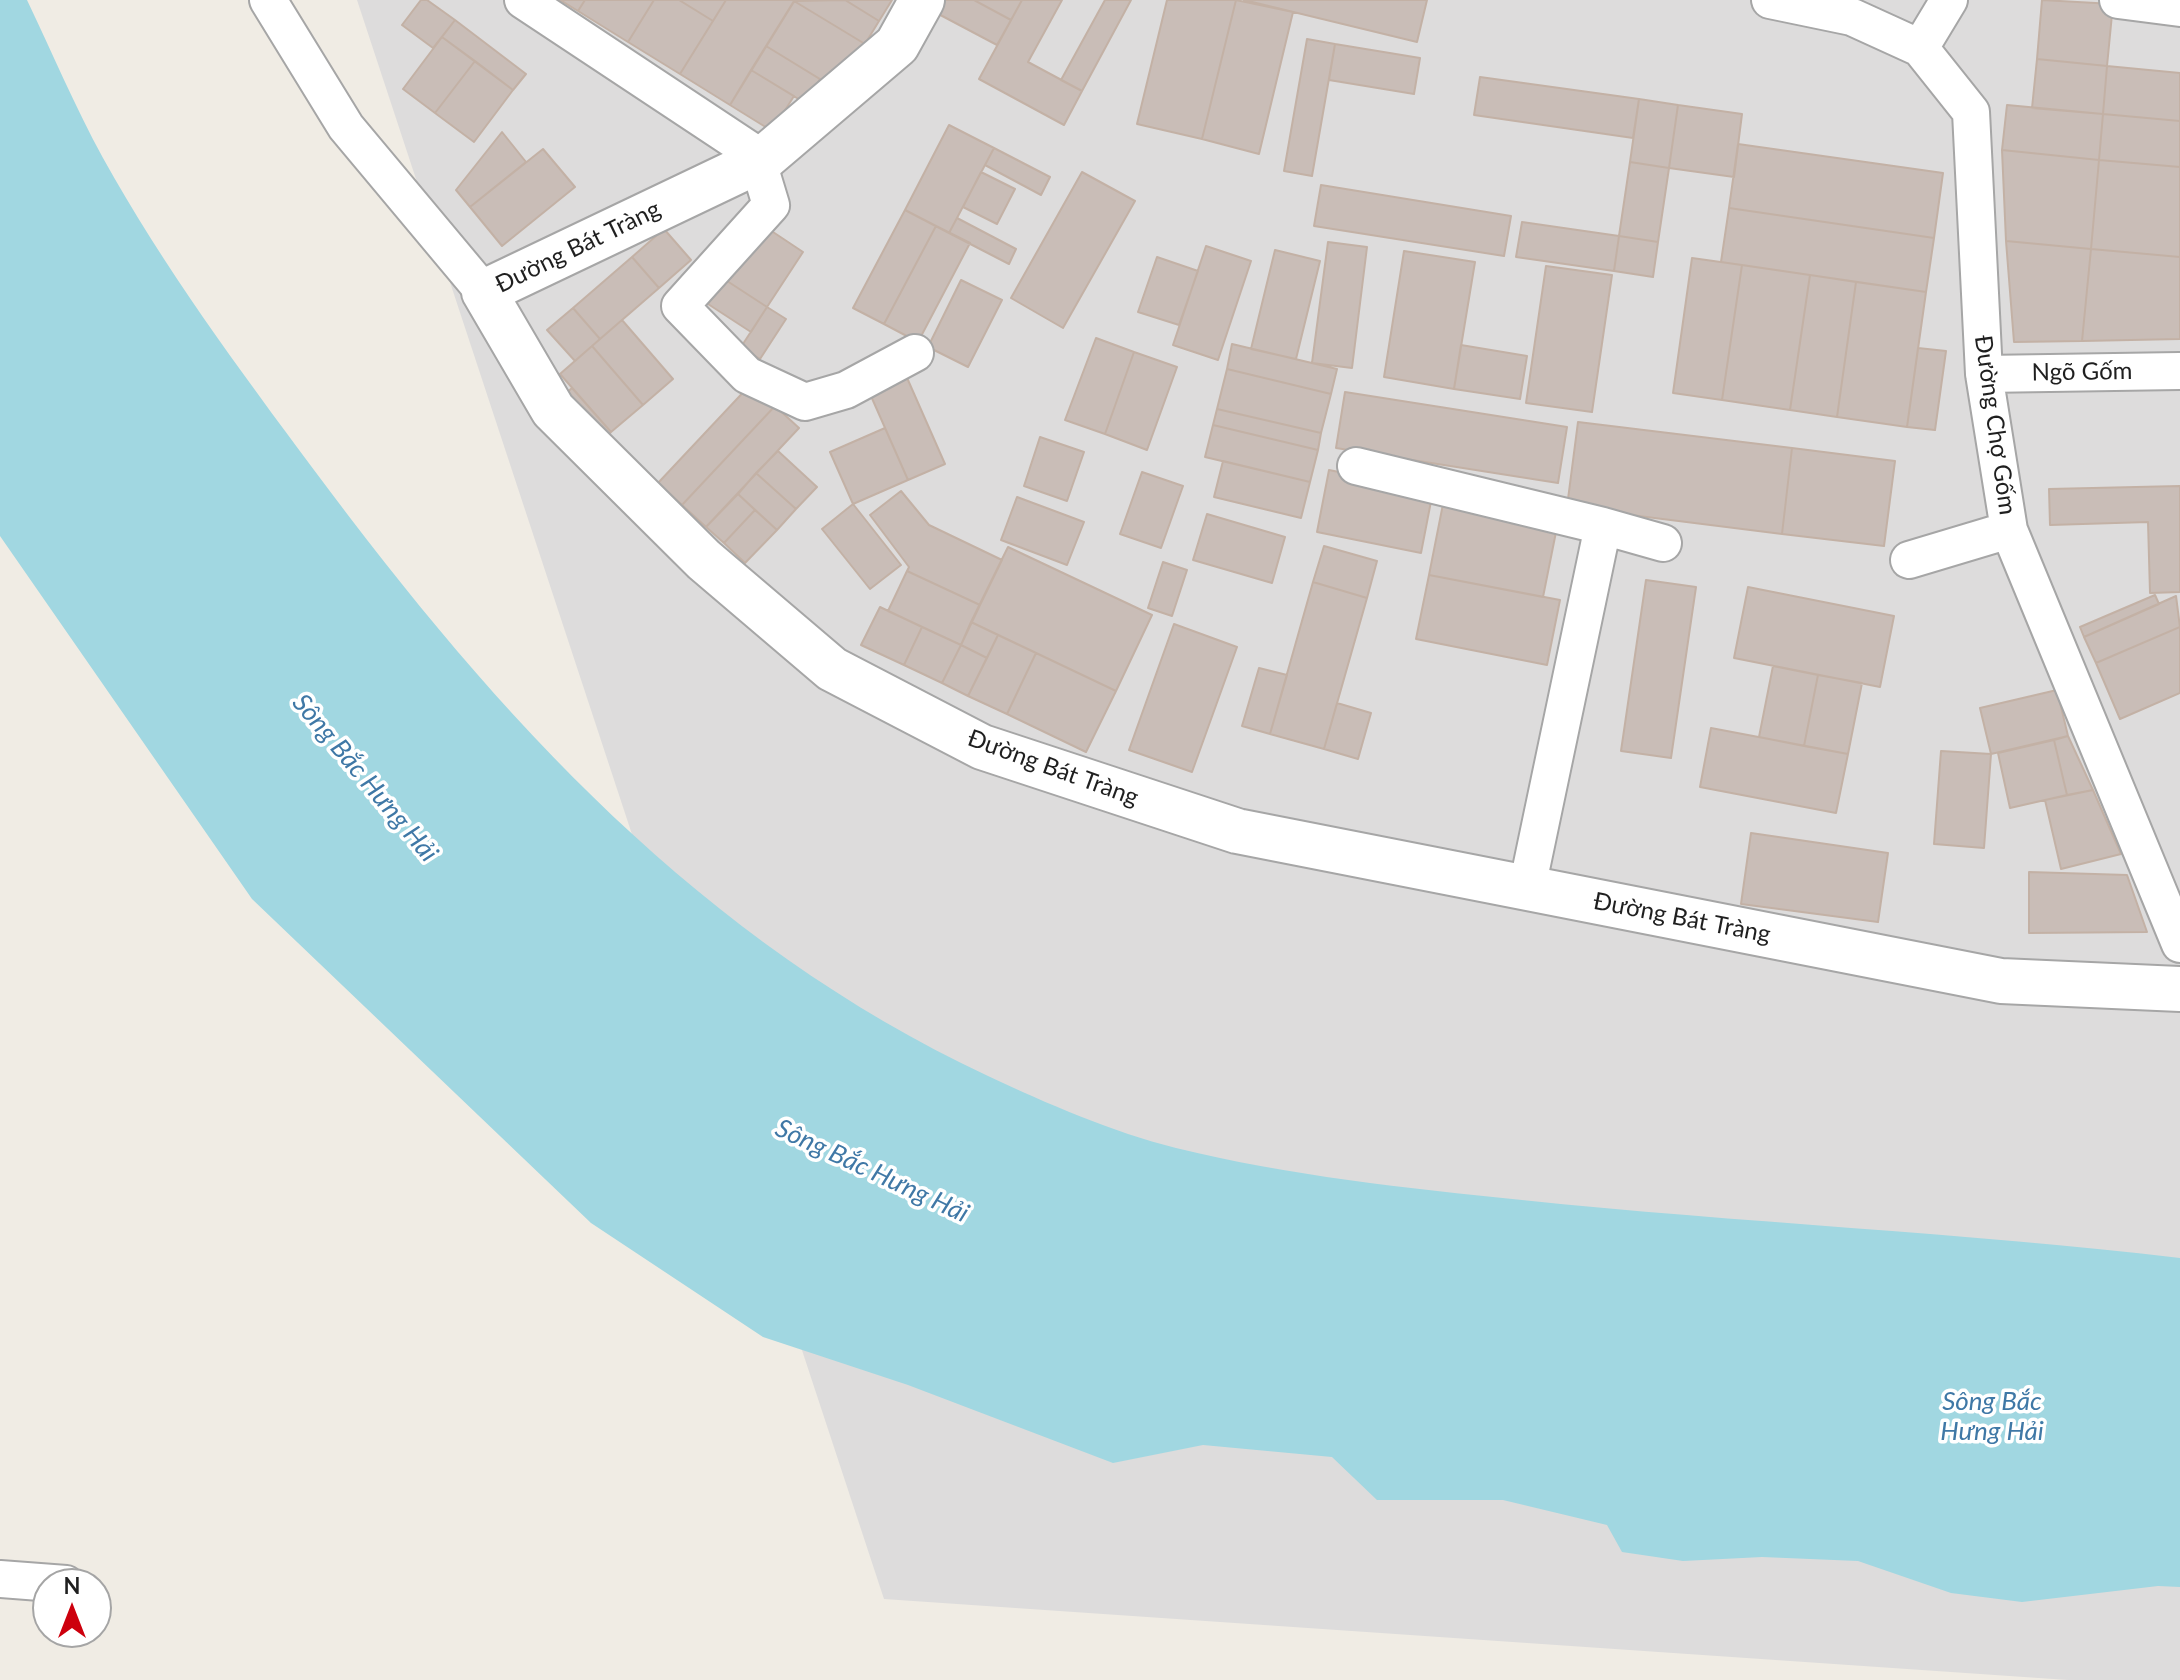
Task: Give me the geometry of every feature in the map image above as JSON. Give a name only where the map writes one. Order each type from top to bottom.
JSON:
[{"type":"street","points":[[268,0],[346,127],[484,292]]},
{"type":"street","points":[[523,0],[760,160],[771,205],[680,306],[747,375],[805,402],[846,390],[915,353]]},
{"type":"street","name":"Đường Bát Tràng","points":[[922,0],[897,45],[760,160],[484,292],[553,410],[704,560],[832,669],[982,747],[1237,831],[2001,981],[2180,989]]},
{"type":"street","name":"Đường Chợ Gốm","points":[[1770,0],[1852,17],[1920,48],[1971,112],[1984,374],[2009,530],[2180,944]]},
{"type":"street","points":[[1920,48],[1949,0]]},
{"type":"street","points":[[2118,0],[2180,8]]},
{"type":"street","name":"Ngõ Gốm","points":[[1984,374],[2180,371]]},
{"type":"street","points":[[1356,466],[1663,543]]},
{"type":"street","points":[[1527,888],[1603,526]]},
{"type":"street","points":[[1909,560],[2009,530]]},
{"type":"street","points":[[0,1579],[32,1581]]},
{"type":"shaded area","points":[[357,0],[2180,0],[2180,1680],[2068,1680],[884,1599]]},
{"type":"water","name":"Sông Bắc Hưng Hải","points":[[0,0],[27,0],[103,158],[177,278],[314,470],[457,651],[533,736],[613,816],[698,891],[788,960],[884,1021],[988,1076],[1128,1134],[1219,1158],[1348,1180],[1479,1195],[2180,1258],[2180,1587],[2158,1586],[2022,1602],[1951,1593],[1858,1561],[1762,1557],[1683,1561],[1622,1552],[1607,1525],[1503,1500],[1377,1500],[1332,1457],[1203,1445],[1113,1463],[908,1385],[763,1337],[591,1223],[252,899],[0,536]]},
{"type":"building","points":[[421,0],[427,0],[455,20],[433,48],[402,25]]},
{"type":"building","points":[[560,0],[585,0],[578,11]]},
{"type":"building","points":[[585,0],[654,0],[628,42],[578,11]]},
{"type":"building","points":[[654,0],[679,0],[713,21],[680,74],[628,42]]},
{"type":"building","points":[[679,0],[726,0],[713,21]]},
{"type":"building","points":[[726,0],[795,0],[730,105],[680,74]]},
{"type":"building","points":[[845,0],[892,0],[879,21]]},
{"type":"building","points":[[845,0],[879,21],[865,44],[794,1]]},
{"type":"building","points":[[934,0],[974,0],[1011,20],[997,45],[929,9]]},
{"type":"building","points":[[974,0],[1022,0],[1011,20]]},
{"type":"building","points":[[1022,0],[1062,0],[1028,62],[1082,91],[1064,125],[979,79]]},
{"type":"building","points":[[1105,0],[1131,0],[1082,91],[1061,80]]},
{"type":"building","points":[[1167,0],[1236,0],[1202,139],[1137,124]]},
{"type":"building","points":[[1236,0],[1293,12],[1259,154],[1202,139]]},
{"type":"building","points":[[1244,0],[1427,0],[1417,42]]},
{"type":"building","points":[[2042,0],[2113,4],[2107,66],[2037,59]]},
{"type":"building","points":[[794,1],[865,44],[836,89],[766,46]]},
{"type":"building","points":[[455,20],[526,74],[513,90],[442,37]]},
{"type":"building","points":[[442,37],[475,61],[435,113],[403,89]]},
{"type":"building","points":[[1307,39],[1335,44],[1312,176],[1284,171]]},
{"type":"building","points":[[1335,44],[1420,58],[1414,94],[1329,80]]},
{"type":"building","points":[[766,46],[820,79],[805,103],[751,70]]},
{"type":"building","points":[[2037,59],[2107,66],[2103,114],[2032,108]]},
{"type":"building","points":[[475,61],[513,90],[474,142],[435,113]]},
{"type":"building","points":[[2107,66],[2180,73],[2180,121],[2103,114]]},
{"type":"building","points":[[751,70],[794,96],[772,131],[730,105]]},
{"type":"building","points":[[1480,77],[1639,99],[1633,138],[1474,115]]},
{"type":"building","points":[[1639,99],[1678,105],[1669,168],[1630,162]]},
{"type":"building","points":[[1678,105],[1742,114],[1734,177],[1669,168]]},
{"type":"building","points":[[2007,105],[2103,114],[2099,160],[2002,150]]},
{"type":"building","points":[[2103,114],[2180,121],[2180,167],[2099,160]]},
{"type":"building","points":[[949,125],[994,148],[949,233],[905,210]]},
{"type":"building","points":[[502,132],[526,162],[470,207],[456,190]]},
{"type":"building","points":[[1738,144],[1943,173],[1934,238],[1729,208]]},
{"type":"building","points":[[994,148],[1050,177],[1041,195],[985,165]]},
{"type":"building","points":[[543,149],[575,187],[502,246],[470,207]]},
{"type":"building","points":[[2002,150],[2099,160],[2091,249],[2006,241]]},
{"type":"building","points":[[2099,160],[2180,167],[2180,257],[2091,249]]},
{"type":"building","points":[[1630,162],[1669,168],[1658,242],[1619,236]]},
{"type":"building","points":[[981,172],[1015,189],[997,224],[963,207]]},
{"type":"building","points":[[1082,172],[1135,201],[1063,328],[1011,298]]},
{"type":"building","points":[[1321,185],[1511,216],[1504,256],[1314,226]]},
{"type":"building","points":[[1729,208],[1934,238],[1926,292],[1721,262]]},
{"type":"building","points":[[905,210],[936,226],[884,324],[853,308]]},
{"type":"building","points":[[957,218],[1016,249],[1009,264],[949,233]]},
{"type":"building","points":[[1522,222],[1619,236],[1614,271],[1516,257]]},
{"type":"building","points":[[761,224],[803,252],[767,307],[724,279]]},
{"type":"building","points":[[936,226],[970,243],[918,342],[884,324]]},
{"type":"building","points":[[664,229],[691,260],[659,288],[632,257]]},
{"type":"building","points":[[1619,236],[1658,242],[1653,277],[1614,271]]},
{"type":"building","points":[[2006,241],[2091,249],[2082,341],[2014,342]]},
{"type":"building","points":[[1328,242],[1367,247],[1352,368],[1312,363]]},
{"type":"building","points":[[1206,246],[1251,261],[1218,360],[1173,345]]},
{"type":"building","points":[[2091,249],[2180,257],[2180,339],[2082,341]]},
{"type":"building","points":[[1275,250],[1320,261],[1296,359],[1251,349]]},
{"type":"building","points":[[1404,251],[1475,262],[1454,389],[1384,377]]},
{"type":"building","points":[[632,257],[659,288],[600,339],[573,308]]},
{"type":"building","points":[[1157,257],[1198,271],[1179,325],[1138,312]]},
{"type":"building","points":[[1692,258],[1742,265],[1722,400],[1673,393]]},
{"type":"building","points":[[1742,265],[1810,275],[1790,410],[1722,400]]},
{"type":"building","points":[[1546,266],[1612,275],[1592,412],[1526,403]]},
{"type":"building","points":[[1810,275],[1856,282],[1837,417],[1790,410]]},
{"type":"building","points":[[724,279],[767,307],[751,332],[708,304]]},
{"type":"building","points":[[961,280],[1002,300],[968,367],[928,347]]},
{"type":"building","points":[[1856,282],[1926,292],[1907,427],[1837,417]]},
{"type":"building","points":[[767,307],[786,319],[760,359],[741,347]]},
{"type":"building","points":[[573,308],[600,339],[575,361],[547,330]]},
{"type":"building","points":[[622,320],[673,379],[643,405],[592,346]]},
{"type":"building","points":[[1096,338],[1134,352],[1105,434],[1065,420]]},
{"type":"building","points":[[1232,344],[1337,369],[1331,394],[1227,369]]},
{"type":"building","points":[[1461,345],[1527,356],[1520,399],[1454,389]]},
{"type":"building","points":[[592,346],[643,405],[611,432],[560,374]]},
{"type":"building","points":[[1918,348],[1946,351],[1935,430],[1907,427]]},
{"type":"building","points":[[1134,352],[1177,367],[1147,450],[1105,434]]},
{"type":"building","points":[[1227,369],[1331,394],[1321,433],[1217,409]]},
{"type":"building","points":[[904,371],[945,464],[908,480],[867,387]]},
{"type":"building","points":[[751,384],[775,406],[682,505],[658,483]]},
{"type":"building","points":[[572,388],[611,432],[603,440],[564,395]]},
{"type":"building","points":[[1345,392],[1567,427],[1558,483],[1336,448]]},
{"type":"building","points":[[775,406],[799,428],[706,527],[682,505]]},
{"type":"building","points":[[1217,409],[1321,433],[1318,450],[1213,425]]},
{"type":"building","points":[[1578,422],[1792,448],[1782,534],[1567,507]]},
{"type":"building","points":[[1213,425],[1318,450],[1310,482],[1205,457]]},
{"type":"building","points":[[885,428],[908,480],[853,504],[830,452]]},
{"type":"building","points":[[1040,437],[1084,452],[1067,501],[1024,486]]},
{"type":"building","points":[[1792,448],[1895,461],[1884,546],[1782,534]]},
{"type":"building","points":[[778,451],[817,487],[796,509],[756,473]]},
{"type":"building","points":[[1223,461],[1310,482],[1301,518],[1214,497]]},
{"type":"building","points":[[1329,470],[1433,491],[1421,553],[1317,532]]},
{"type":"building","points":[[1142,472],[1183,486],[1161,548],[1120,534]]},
{"type":"building","points":[[756,473],[796,509],[777,530],[738,494]]},
{"type":"building","points":[[2180,486],[2180,592],[2150,593],[2148,522],[2050,525],[2049,489]]},
{"type":"building","points":[[901,491],[929,525],[1002,560],[980,605],[907,571],[909,567],[870,515]]},
{"type":"building","points":[[738,494],[755,510],[724,543],[706,527]]},
{"type":"building","points":[[1445,494],[1559,517],[1543,597],[1429,575]]},
{"type":"building","points":[[1017,497],[1084,522],[1067,565],[1001,540]]},
{"type":"building","points":[[853,504],[901,565],[870,589],[822,529]]},
{"type":"building","points":[[755,510],[777,530],[745,563],[724,543]]},
{"type":"building","points":[[1207,514],[1285,537],[1272,583],[1193,560]]},
{"type":"building","points":[[1324,546],[1377,561],[1367,598],[1313,582]]},
{"type":"building","points":[[1008,547],[1152,615],[1116,691],[971,622]]},
{"type":"building","points":[[1163,562],[1187,570],[1172,616],[1148,608]]},
{"type":"building","points":[[907,571],[980,605],[961,645],[888,611]]},
{"type":"building","points":[[1429,575],[1560,600],[1547,665],[1416,639]]},
{"type":"building","points":[[1646,580],[1696,587],[1671,758],[1621,751]]},
{"type":"building","points":[[1313,582],[1367,598],[1324,749],[1270,734]]},
{"type":"building","points":[[1748,587],[1894,616],[1880,687],[1734,658]]},
{"type":"building","points":[[2155,595],[2159,604],[2084,637],[2080,627]]},
{"type":"building","points":[[2176,596],[2180,627],[2096,663],[2084,637]]},
{"type":"building","points":[[880,607],[922,627],[904,665],[861,645]]},
{"type":"building","points":[[971,622],[998,635],[987,658],[961,645]]},
{"type":"building","points":[[1174,624],[1237,647],[1192,772],[1129,750]]},
{"type":"building","points":[[922,627],[961,645],[942,683],[904,665]]},
{"type":"building","points":[[2180,627],[2180,693],[2120,719],[2096,663]]},
{"type":"building","points":[[998,635],[1036,653],[1007,714],[968,696]]},
{"type":"building","points":[[961,645],[987,658],[968,696],[942,683]]},
{"type":"building","points":[[1036,653],[1116,691],[1086,752],[1007,714]]},
{"type":"building","points":[[1773,666],[1818,675],[1804,746],[1759,737]]},
{"type":"building","points":[[1259,668],[1287,675],[1270,734],[1242,726]]},
{"type":"building","points":[[1818,675],[1862,683],[1848,754],[1804,746]]},
{"type":"building","points":[[2057,690],[2068,736],[1991,754],[1980,708]]},
{"type":"building","points":[[1337,703],[1371,713],[1358,759],[1324,749]]},
{"type":"building","points":[[1711,728],[1848,754],[1836,813],[1700,787]]},
{"type":"building","points":[[2068,736],[2093,790],[2067,795],[2054,740]]},
{"type":"building","points":[[2054,740],[2067,795],[2010,808],[1998,753]]},
{"type":"building","points":[[1941,751],[1991,754],[1984,848],[1934,844]]},
{"type":"building","points":[[2093,790],[2121,854],[2061,869],[2045,800]]},
{"type":"building","points":[[1751,833],[1888,853],[1878,922],[1741,904]]},
{"type":"building","points":[[2029,872],[2127,875],[2147,932],[2029,933]]}]
